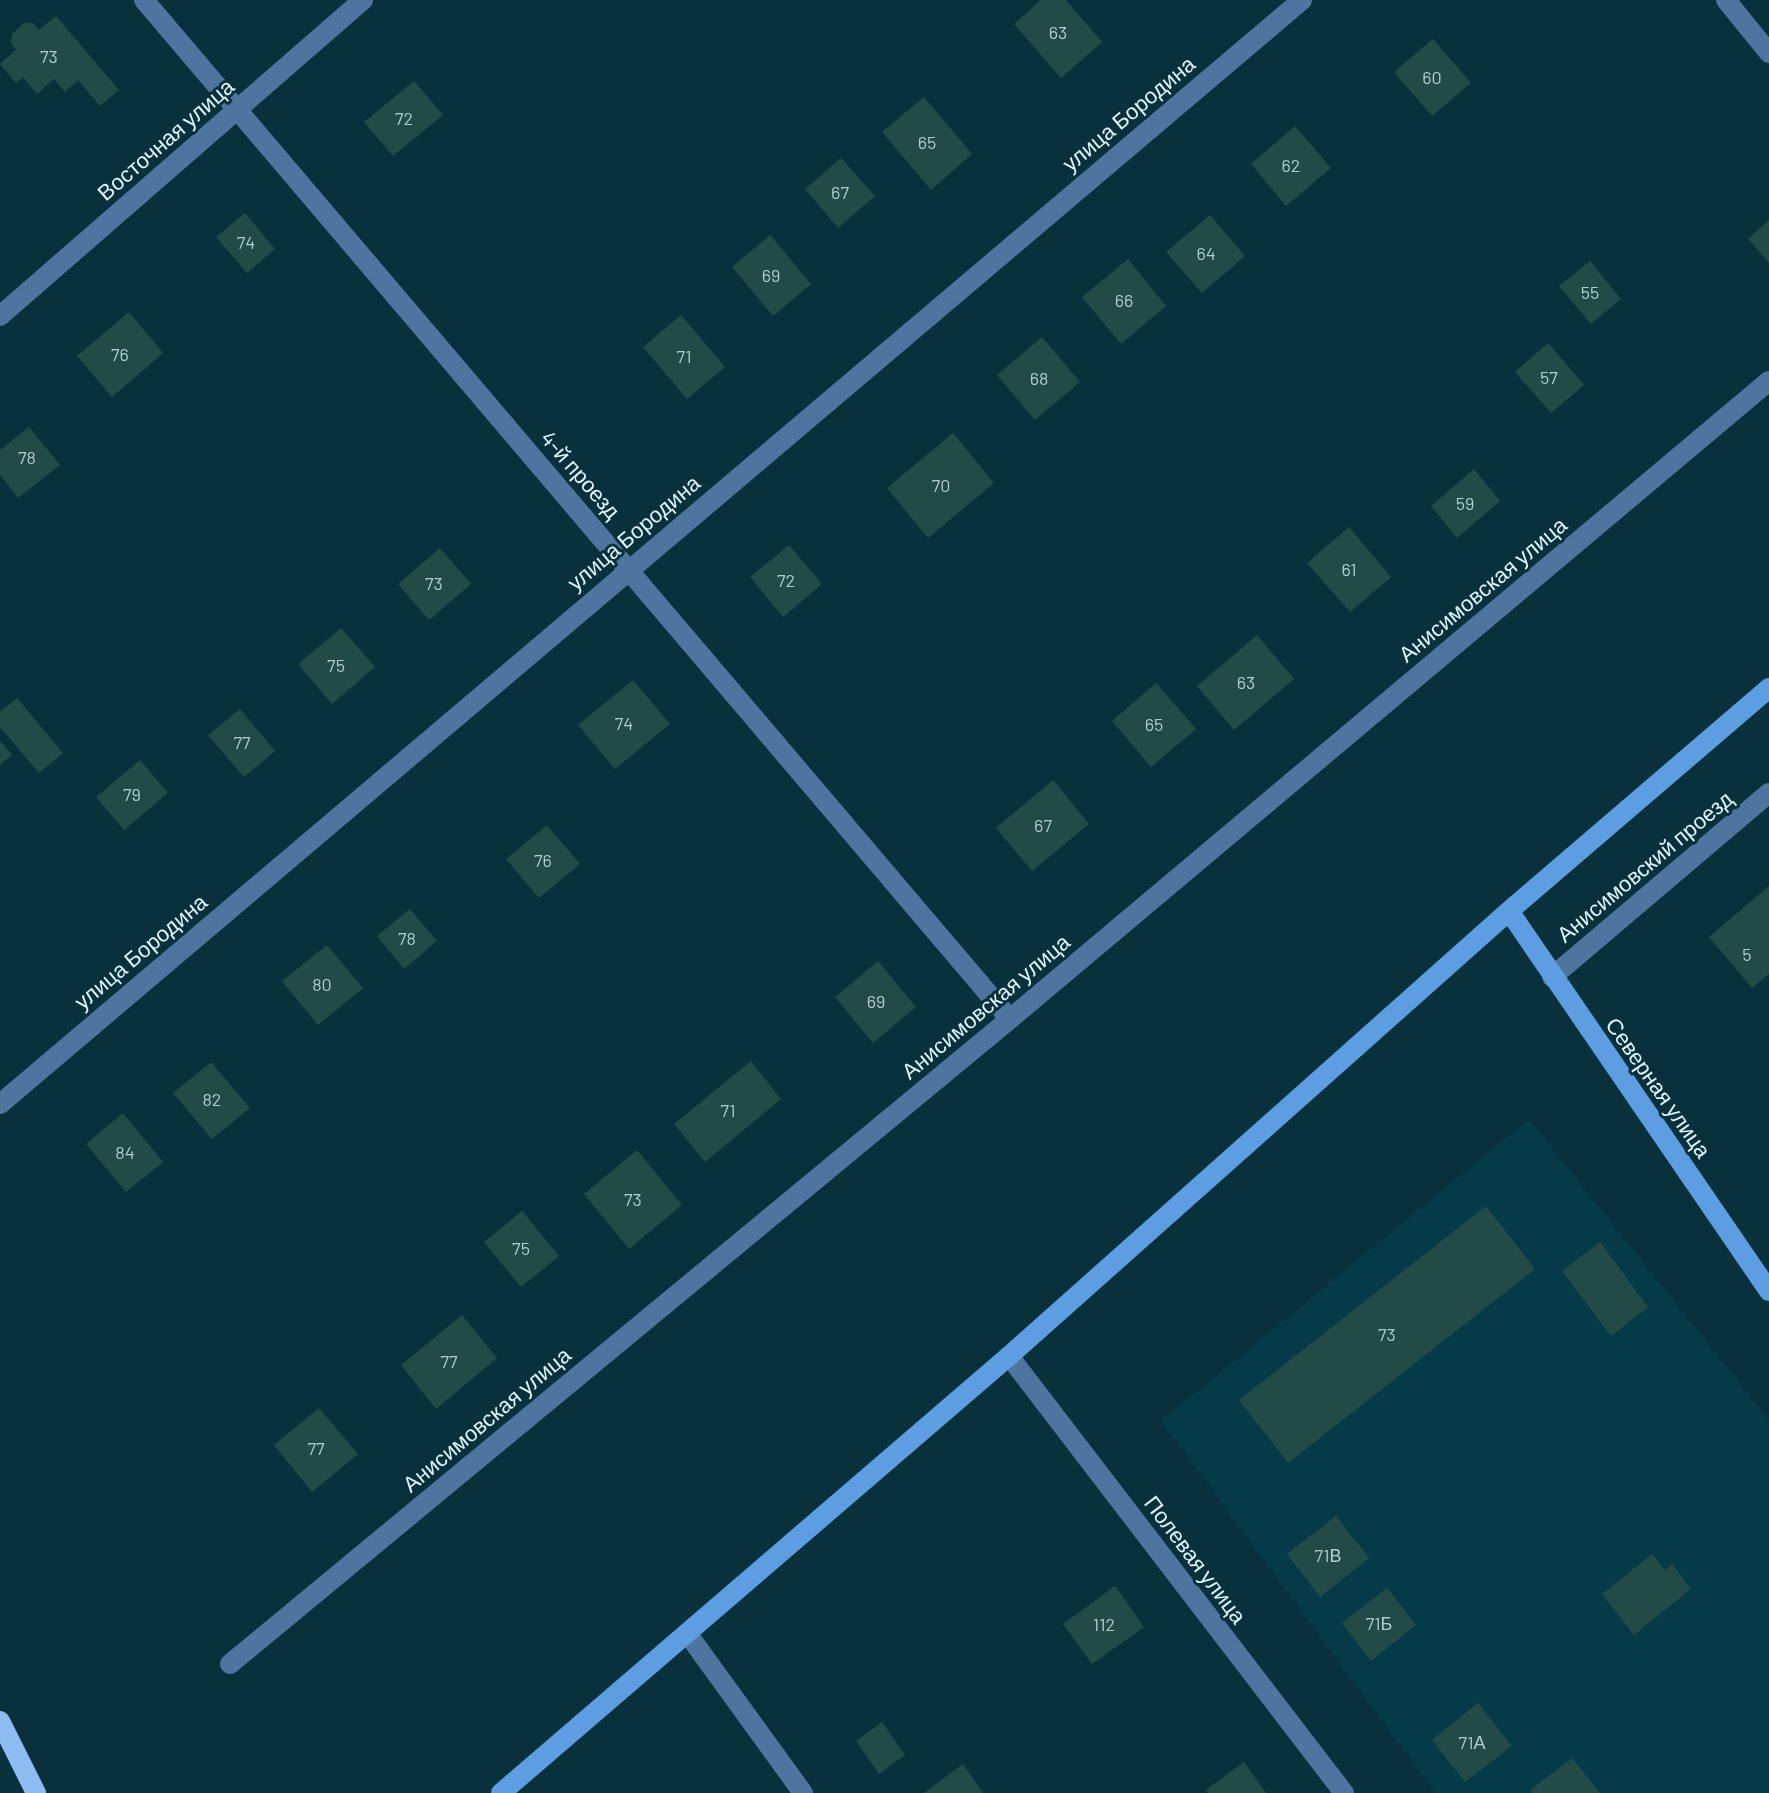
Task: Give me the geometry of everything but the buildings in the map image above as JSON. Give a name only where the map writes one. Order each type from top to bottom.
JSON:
[{"type":"main road","points":[[0,1721],[36,1793]]},
{"type":"street","name":"4-й проезд","points":[[144,0],[1010,1019]]},
{"type":"street","name":"Восточная улица","points":[[0,316],[363,0]]},
{"type":"street","name":"улица Бородина","points":[[0,1104],[1302,0]]},
{"type":"street","points":[[1726,0],[1769,53]]},
{"type":"street","name":"Анисимовская улица","points":[[230,1664],[1010,1019],[1769,381]]},
{"type":"street","points":[[501,1793],[1009,1356],[1509,911],[1769,688]]},
{"type":"street","name":"Анисимовский проезд","points":[[1552,977],[1769,793]]},
{"type":"street","name":"Северная улица","points":[[1509,911],[1769,1291]]},
{"type":"street","name":"Полевая улица","points":[[1009,1356],[1344,1793]]},
{"type":"street","points":[[687,1633],[803,1793]]},
{"type":"shaded area","points":[[1529,1119],[1769,1420],[1769,1793],[1435,1793],[1161,1421]]}]
